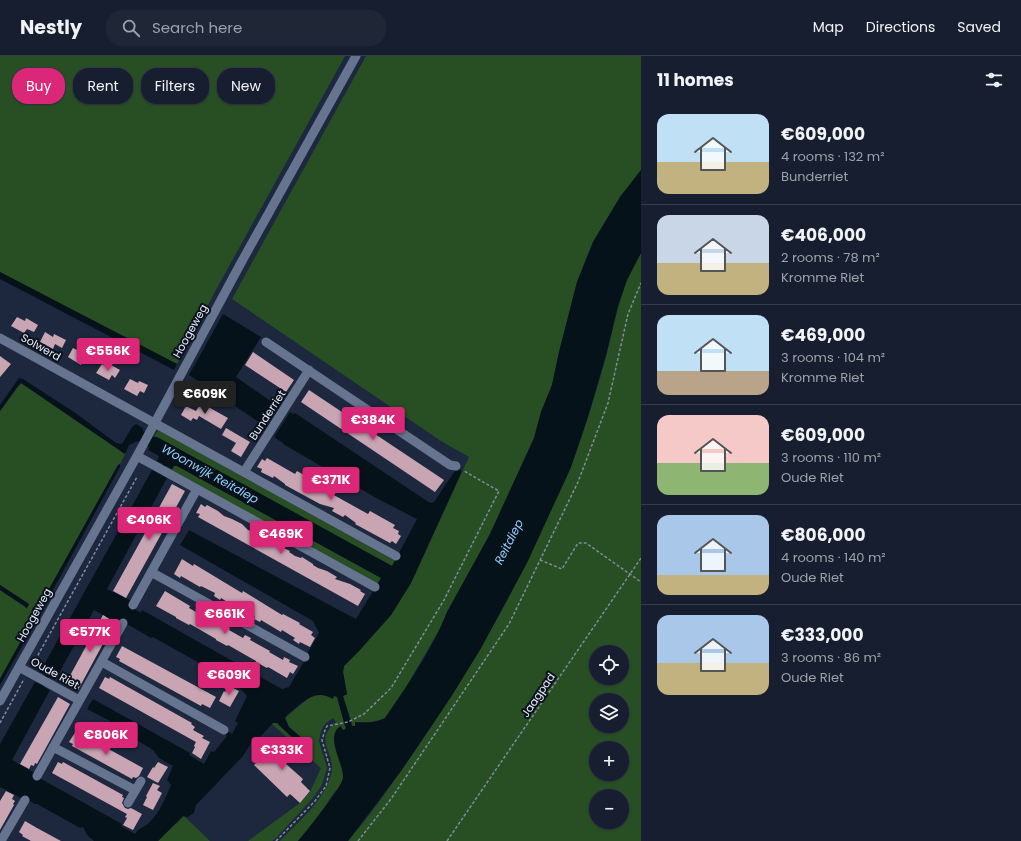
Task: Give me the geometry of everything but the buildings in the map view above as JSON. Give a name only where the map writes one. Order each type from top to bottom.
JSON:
[{"type":"street","name":"Hoogeweg","points":[[0,701],[139,452],[246,254],[356,56]]},
{"type":"street","name":"Solwerd","points":[[0,338],[154,422]]},
{"type":"street","points":[[266,342],[450,465],[456,466]]},
{"type":"street","name":"Bunderriet","points":[[244,472],[309,370]]},
{"type":"street","points":[[154,422],[396,556]]},
{"type":"street","points":[[139,452],[150,463],[375,587]]},
{"type":"street","points":[[133,605],[197,489]]},
{"type":"street","points":[[151,572],[305,657]]},
{"type":"street","name":"Oude Riet","points":[[37,776],[123,623]]},
{"type":"street","points":[[102,662],[224,730]]},
{"type":"street","name":"Oude Riet","points":[[19,667],[79,700]]},
{"type":"street","points":[[53,747],[135,790]]},
{"type":"street","points":[[128,803],[140,781]]},
{"type":"street","points":[[13,841],[3,839],[25,800]]},
{"type":"path","points":[[358,841],[391,799],[509,624],[578,482],[608,403],[628,314],[641,283]]},
{"type":"path","points":[[276,841],[315,800],[326,786],[330,768],[322,740],[324,730],[327,726],[348,722],[364,714],[391,688],[444,600],[499,491],[466,471]]},
{"type":"path","points":[[0,723],[31,673],[136,479],[138,472]]},
{"type":"path","points":[[540,560],[562,569],[578,543],[586,543],[641,582]]},
{"type":"path","name":"Jaagpad","points":[[447,841],[641,558]]},
{"type":"green space","points":[[0,56],[345,56],[217,288],[177,364],[0,272]]},
{"type":"green space","points":[[366,56],[641,56],[641,170],[620,197],[593,242],[577,282],[552,385],[541,412],[534,438],[490,534],[447,612],[442,625],[405,689],[385,718],[373,722],[356,722],[354,727],[351,724],[352,723],[343,696],[347,694],[343,672],[344,666],[391,615],[411,583],[469,457],[441,441],[232,299]]},
{"type":"green space","points":[[641,253],[641,841],[348,841],[368,817],[439,715],[489,633],[534,548],[572,464],[599,381],[620,302],[629,277]]},
{"type":"green space","points":[[21,383],[125,454],[39,608],[37,609],[34,607],[35,613],[31,623],[0,679],[0,590],[27,608],[29,604],[0,585],[0,411]]},
{"type":"green space","points":[[158,430],[395,561],[392,566],[157,437],[154,437]]},
{"type":"green space","points":[[174,466],[177,466],[381,578],[378,584],[172,470]]},
{"type":"green space","points":[[318,694],[327,695],[332,698],[334,696],[337,697],[346,728],[344,730],[341,726],[336,733],[334,740],[343,768],[340,786],[298,841],[280,841],[310,811],[327,785],[332,767],[325,741],[329,729],[336,722],[333,718],[325,724],[321,731],[319,741],[327,768],[322,785],[313,798],[275,839],[272,841],[248,841],[300,803],[310,792],[321,768],[272,724],[277,723],[307,751],[308,743],[289,727],[285,718],[310,697]]},
{"type":"green space","points":[[184,816],[210,841],[158,841]]},
{"type":"water","points":[[641,170],[641,253],[627,280],[618,306],[606,355],[587,420],[571,467],[527,563],[480,650],[451,697],[401,771],[348,841],[298,841],[330,800],[343,778],[343,772],[334,743],[334,736],[336,730],[341,726],[344,730],[346,728],[337,697],[334,696],[333,699],[320,695],[308,698],[285,718],[289,727],[311,746],[311,751],[307,751],[277,723],[273,723],[262,735],[251,743],[243,756],[196,805],[194,813],[188,817],[183,816],[158,841],[94,841],[87,835],[83,827],[80,828],[37,804],[22,797],[21,798],[0,787],[0,744],[35,682],[40,684],[45,675],[40,672],[152,470],[158,473],[163,464],[157,461],[159,456],[148,450],[149,447],[138,441],[129,445],[125,454],[21,383],[0,411],[0,405],[19,378],[23,379],[74,412],[116,443],[122,444],[132,427],[136,424],[143,428],[143,431],[157,437],[392,566],[417,519],[378,499],[283,444],[274,437],[290,412],[293,414],[295,413],[430,503],[434,502],[457,468],[462,471],[411,583],[391,615],[344,666],[343,672],[347,694],[343,696],[352,726],[355,726],[355,722],[378,721],[385,718],[419,666],[490,534],[534,438],[541,412],[552,385],[577,282],[593,242],[620,197]],"holes":[[[166,466],[172,469],[174,466],[177,466],[381,578],[356,619],[189,530],[180,545],[313,621],[319,633],[289,687],[282,689],[142,610],[141,613],[128,605],[130,600],[107,589],[167,478],[161,475]],[[94,610],[118,623],[120,620],[226,678],[242,690],[247,696],[235,721],[238,723],[232,734],[227,731],[225,734],[227,736],[214,752],[211,751],[204,764],[189,755],[190,753],[93,699],[87,709],[110,721],[109,723],[153,750],[159,758],[173,766],[167,780],[171,785],[157,814],[150,822],[138,830],[135,834],[121,826],[122,824],[34,775],[35,773],[12,760],[50,690],[44,687],[49,677],[55,680]]]},
{"type":"water","points":[[0,272],[177,364],[174,370],[0,279]]},
{"type":"water","points":[[223,314],[261,337],[236,377],[276,405],[263,425],[189,375]]},
{"type":"water","points":[[120,464],[120,467],[38,617],[32,610],[33,607],[37,609],[39,607],[118,465]]},
{"type":"water","points":[[0,585],[29,604],[27,608],[0,590]]},
{"type":"water","points":[[31,623],[34,625],[0,685],[0,679]]},
{"type":"water label","name":"Woonwijk Reitdiep","points":[[210,474]]},
{"type":"water label","name":"Reitdiep","points":[[509,542]]}]
